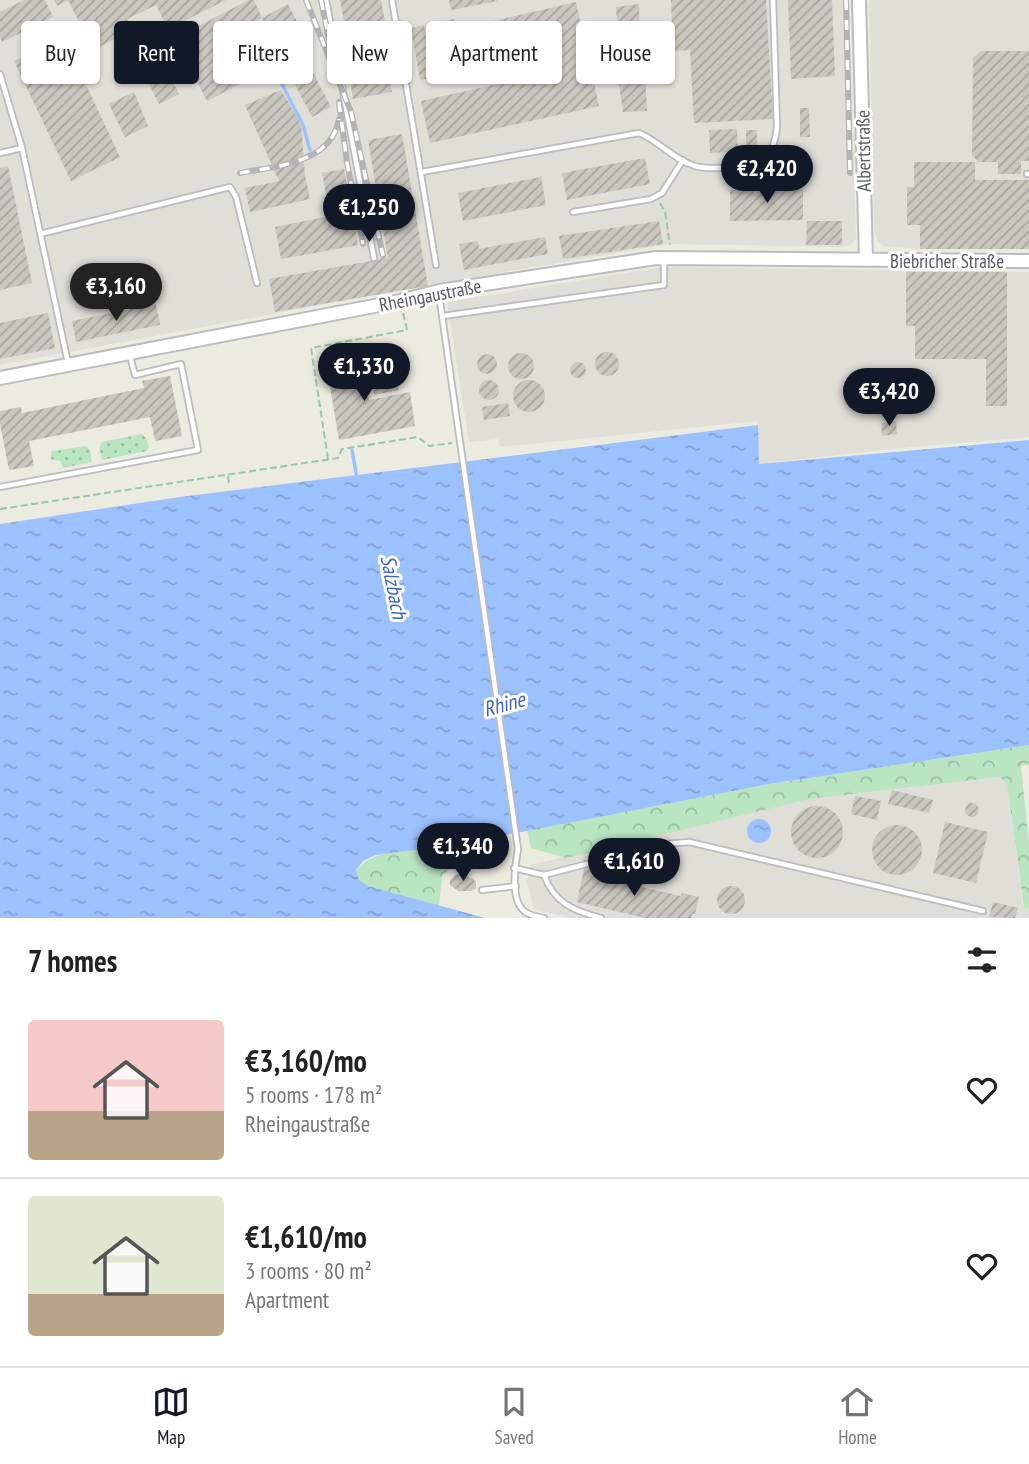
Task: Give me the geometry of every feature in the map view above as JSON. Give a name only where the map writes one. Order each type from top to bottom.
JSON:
[{"type":"street","name":"Albertstraße","points":[[859,0],[866,260]]},
{"type":"street","name":"Rheingaustraße","points":[[0,378],[400,301],[439,291],[664,257],[866,260]]},
{"type":"street","name":"Biebricher Straße","points":[[866,260],[1029,261]]},
{"type":"lane","points":[[326,0],[374,258]]},
{"type":"lane","points":[[391,0],[436,265]]},
{"type":"lane","points":[[422,172],[639,133],[695,166],[751,167],[766,160],[775,144],[777,127],[773,0]]},
{"type":"lane","points":[[0,74],[22,148],[68,364]]},
{"type":"lane","points":[[0,153],[22,148]]},
{"type":"lane","points":[[573,212],[651,199],[662,193],[682,160]]},
{"type":"lane","points":[[40,234],[230,187],[236,197],[257,283]]},
{"type":"lane","points":[[443,316],[664,285],[664,257]]},
{"type":"lane","points":[[439,291],[518,849],[514,868],[517,903],[527,913],[544,918]]},
{"type":"lane","points":[[0,487],[198,450],[181,364],[135,375],[129,352]]},
{"type":"lane","points":[[514,868],[544,875],[665,844],[690,842],[983,911]]},
{"type":"lane","points":[[544,875],[548,886],[566,906],[601,918]]},
{"type":"lane","points":[[482,890],[516,886]]},
{"type":"path","points":[[656,196],[665,212],[670,244]]},
{"type":"path","points":[[328,459],[311,348],[407,330],[400,301]]},
{"type":"path","points":[[0,509],[338,458],[342,449],[418,437],[429,446],[460,441]]},
{"type":"path","points":[[228,475],[229,483]]},
{"type":"shaded area","points":[[0,0],[849,0],[856,238],[852,244],[844,247],[670,244],[432,284],[0,365]]},
{"type":"shaded area","points":[[869,0],[1029,0],[1029,249],[920,249],[883,246],[877,241],[874,228]]},
{"type":"shaded area","points":[[663,267],[1029,272],[1029,437],[759,464],[757,421],[500,447],[498,439],[469,442],[447,302]]},
{"type":"shaded area","points":[[1000,777],[1007,783],[1023,906],[1029,909],[1029,918],[571,918],[534,909],[527,882],[530,865],[810,799]]},
{"type":"green space","points":[[141,434],[146,438],[149,447],[147,451],[102,460],[99,448],[102,442]]},
{"type":"green space","points":[[86,446],[90,450],[92,462],[63,468],[60,461],[50,459],[52,451]]},
{"type":"green space","points":[[1029,745],[1029,764],[1021,766],[1029,844],[1029,909],[1024,907],[1007,784],[1000,777],[810,799],[566,858],[531,848],[527,830],[769,784]]},
{"type":"green space","points":[[447,846],[456,864],[442,875],[439,906],[368,886],[359,880],[356,870],[375,857],[398,851]]},
{"type":"water","name":"Rhine","points":[[758,425],[759,464],[1029,440],[1029,745],[769,784],[459,844],[376,855],[363,861],[356,870],[359,880],[368,886],[485,918],[0,918],[0,524],[180,497]]},
{"type":"water","points":[[759,819],[768,822],[771,831],[768,840],[759,843],[750,840],[747,831],[750,822]]},
{"type":"building","points":[[24,0],[45,0],[53,17],[45,21],[21,21],[21,33],[2,42],[0,12]]},
{"type":"building","points":[[54,0],[68,0],[57,6]]},
{"type":"building","points":[[68,0],[226,0],[184,21],[164,21],[156,5],[127,19],[128,21],[114,21],[114,39],[100,47],[100,21],[78,21]]},
{"type":"building","points":[[249,0],[254,0],[262,18],[256,21],[213,21],[213,84],[240,84],[207,101],[198,84],[199,26]]},
{"type":"building","points":[[340,0],[381,0],[385,21],[344,21]]},
{"type":"building","points":[[449,0],[497,0],[497,1],[451,10]]},
{"type":"building","points":[[671,0],[766,0],[773,119],[694,123],[690,50],[675,51],[675,21],[672,21]]},
{"type":"building","points":[[788,0],[832,0],[835,76],[791,79]]},
{"type":"building","points":[[576,2],[580,21],[576,21],[576,84],[594,84],[599,106],[430,143],[421,101],[498,84],[562,84],[562,21],[493,21]]},
{"type":"building","points":[[288,4],[297,21],[264,21],[262,18]]},
{"type":"building","points":[[639,4],[639,21],[617,21],[616,7]]},
{"type":"building","points":[[424,25],[426,79],[420,80],[412,28]]},
{"type":"building","points":[[981,51],[1029,51],[1029,161],[1021,161],[1021,174],[998,174],[998,162],[978,162],[972,155],[973,58]]},
{"type":"building","points":[[21,58],[21,76],[14,61]]},
{"type":"building","points":[[313,73],[331,107],[312,117],[295,84],[313,84]]},
{"type":"building","points":[[25,84],[86,84],[120,157],[71,181]]},
{"type":"building","points":[[149,84],[174,84],[179,94],[159,104]]},
{"type":"building","points":[[350,84],[391,84],[392,92],[353,99]]},
{"type":"building","points":[[619,84],[645,84],[647,111],[623,112]]},
{"type":"building","points":[[281,90],[301,124],[305,175],[310,199],[250,212],[245,188],[279,181],[245,105]]},
{"type":"building","points":[[134,92],[148,126],[125,137],[109,104]]},
{"type":"building","points":[[800,108],[809,108],[810,137],[800,137]]},
{"type":"building","points":[[737,129],[738,152],[710,153],[709,130]]},
{"type":"building","points":[[746,130],[757,130],[757,152],[746,152]]},
{"type":"building","points":[[402,134],[428,286],[275,312],[269,279],[388,258],[368,140]]},
{"type":"building","points":[[645,158],[650,184],[567,200],[562,173]]},
{"type":"building","points":[[914,162],[975,162],[975,180],[1029,180],[1029,249],[920,249],[920,225],[907,225],[907,187],[914,187]]},
{"type":"building","points":[[8,166],[32,283],[0,290],[0,168]]},
{"type":"building","points":[[344,169],[358,245],[281,259],[275,227],[330,216],[322,173]]},
{"type":"building","points":[[541,177],[546,205],[463,221],[458,193]]},
{"type":"building","points":[[803,189],[803,220],[730,221],[730,190]]},
{"type":"building","points":[[659,221],[663,244],[563,259],[559,236]]},
{"type":"building","points":[[807,221],[842,221],[842,245],[806,245]]},
{"type":"building","points":[[545,237],[548,254],[464,270],[459,244],[478,241],[479,249]]},
{"type":"building","points":[[906,272],[1007,272],[1007,406],[986,406],[986,359],[915,359],[915,326],[906,326]]},
{"type":"building","points":[[156,304],[160,325],[76,342],[72,321]]},
{"type":"building","points":[[48,313],[55,348],[0,359],[0,323]]},
{"type":"building","points":[[607,352],[618,359],[619,364],[612,375],[607,376],[596,369],[595,364],[602,353]]},
{"type":"building","points":[[521,353],[530,357],[534,366],[530,375],[521,379],[512,375],[508,366],[512,357]]},
{"type":"building","points":[[487,354],[494,357],[497,364],[494,371],[487,374],[480,371],[477,364],[480,357]]},
{"type":"building","points":[[362,356],[369,400],[410,392],[415,426],[339,440],[326,363]]},
{"type":"building","points":[[578,362],[584,364],[584,376],[578,378],[572,376],[570,370],[572,364]]},
{"type":"building","points":[[170,376],[182,436],[155,441],[150,417],[29,441],[34,466],[9,470],[0,411],[21,407],[22,413],[144,388],[142,381]]},
{"type":"building","points":[[489,380],[496,383],[499,390],[496,397],[489,400],[482,397],[479,390],[482,383]]},
{"type":"building","points":[[529,380],[540,385],[545,396],[540,407],[529,412],[518,407],[513,396],[518,385]]},
{"type":"building","points":[[397,382],[399,390],[374,395],[373,386]]},
{"type":"building","points":[[508,403],[510,416],[484,420],[482,407]]},
{"type":"building","points":[[896,421],[897,434],[882,436],[881,423]]},
{"type":"building","points":[[892,790],[933,800],[929,813],[888,804]]},
{"type":"building","points":[[855,796],[881,801],[877,820],[851,814]]},
{"type":"building","points":[[972,803],[977,805],[977,815],[972,817],[967,815],[965,810],[967,805]]},
{"type":"building","points":[[817,806],[827,808],[835,814],[841,822],[841,842],[835,850],[827,856],[817,858],[807,856],[799,850],[793,842],[791,832],[793,822],[799,814],[807,808]]},
{"type":"building","points":[[945,822],[988,832],[976,883],[933,873]]},
{"type":"building","points":[[897,825],[915,832],[922,850],[915,868],[897,875],[879,868],[872,850],[879,832]]},
{"type":"building","points":[[584,869],[604,874],[603,878],[628,883],[629,879],[638,881],[637,886],[681,896],[682,893],[699,897],[695,914],[692,914],[691,918],[645,918],[577,902]]},
{"type":"building","points":[[456,874],[472,878],[476,882],[476,888],[459,891],[450,885],[450,880]]},
{"type":"building","points":[[731,886],[741,890],[745,900],[741,910],[731,914],[721,910],[717,900],[721,890]]},
{"type":"building","points":[[993,902],[1018,908],[1015,918],[989,917]]},
{"type":"waterway","name":"Salzbach","points":[[282,84],[303,125],[310,150]]},
{"type":"waterway","name":"Salzbach","points":[[352,450],[357,479]]},
{"type":"railway","points":[[306,0],[351,112],[383,256]]},
{"type":"railway","points":[[321,0],[327,29]]},
{"type":"railway","points":[[846,0],[850,173]]},
{"type":"railway","points":[[339,102],[347,163],[363,244]]},
{"type":"railway","points":[[240,173],[285,165],[314,154],[334,134],[339,119]]}]
